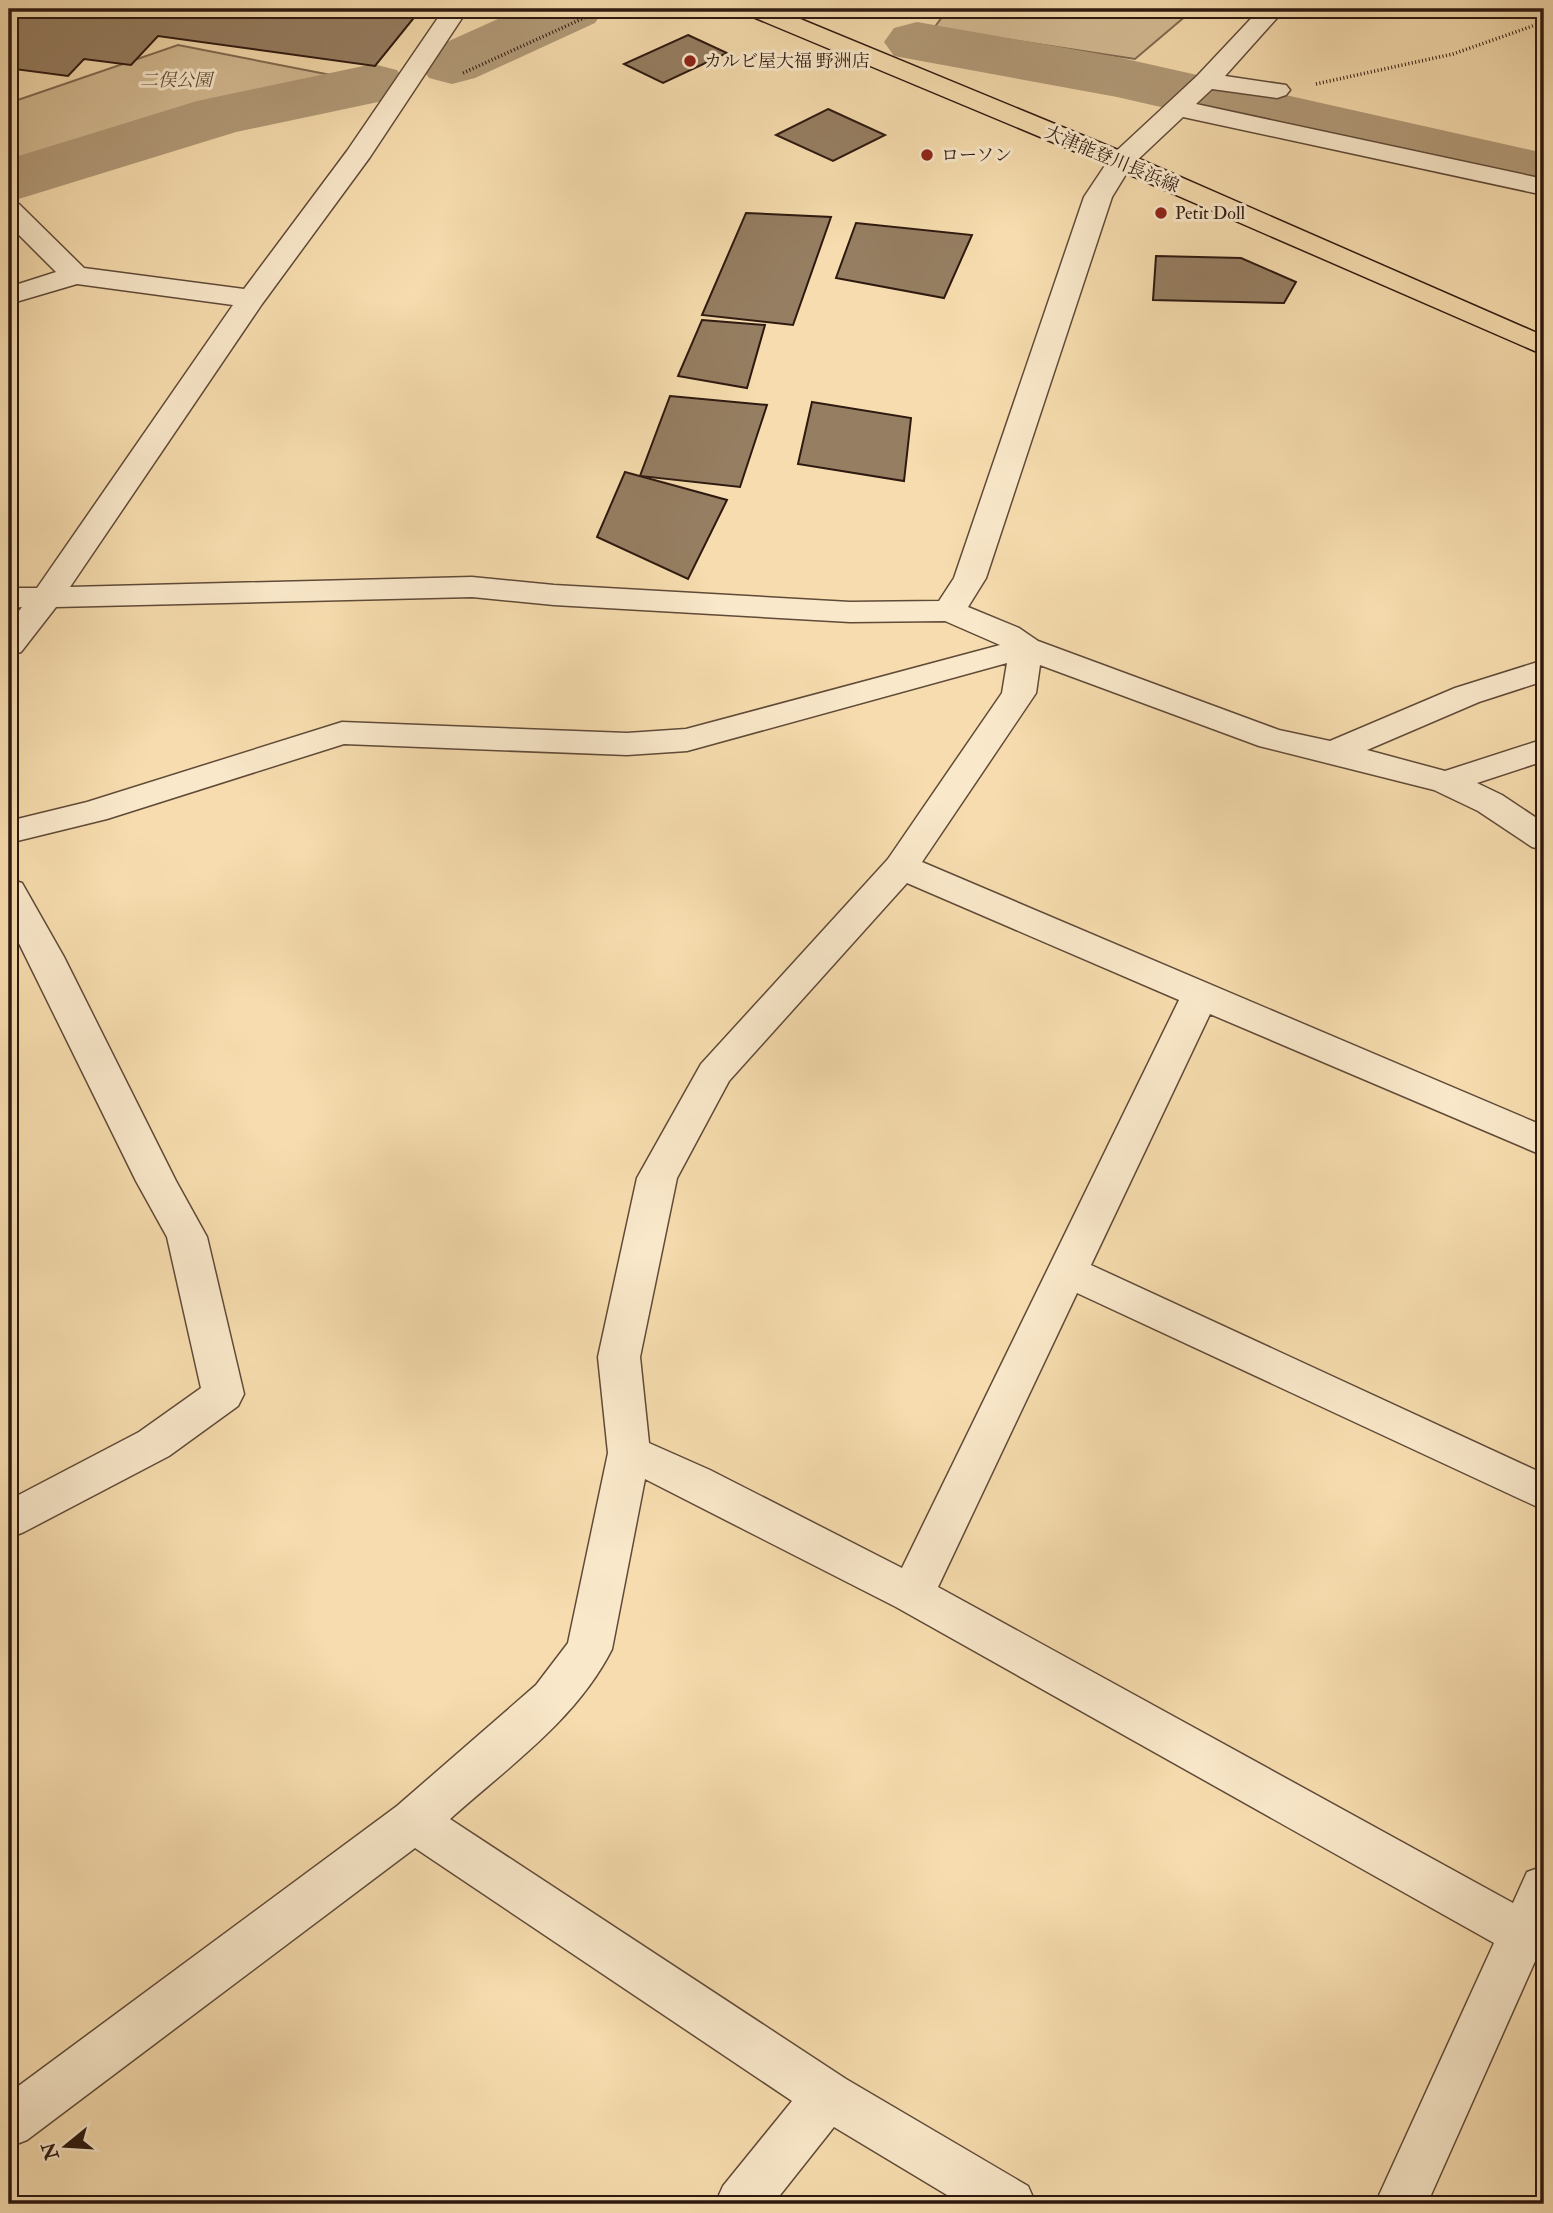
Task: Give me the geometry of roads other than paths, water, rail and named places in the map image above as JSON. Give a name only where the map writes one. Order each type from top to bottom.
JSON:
[{"type":"main road","name":"大津能登川長浜線","points":[[755,9],[1121,161],[1544,346]]},
{"type":"street","points":[[9,645],[47,597],[251,299],[281,262],[410,80],[456,9]]},
{"type":"street","points":[[948,611],[970,578],[1096,201],[1121,161],[1206,81],[1273,9]]},
{"type":"street","points":[[1206,81],[1277,90]]},
{"type":"street","points":[[1178,108],[1544,187]]},
{"type":"street","points":[[9,209],[75,275]]},
{"type":"street","points":[[9,296],[75,275],[251,299]]},
{"type":"street","points":[[9,598],[472,587],[554,595],[850,612],[948,611],[1007,635],[1026,648],[1271,739],[1333,752],[1446,782],[1490,803],[1544,839]]},
{"type":"street","points":[[9,832],[95,811],[342,733],[626,744],[687,740],[1026,648]]},
{"type":"street","points":[[9,2123],[414,1821],[552,1699],[589,1649],[629,1453],[619,1357],[657,1178],[714,1073],[901,867],[1019,693],[1026,648]]},
{"type":"street","points":[[1333,752],[1467,695],[1544,670]]},
{"type":"street","points":[[1446,782],[1544,750]]},
{"type":"street","points":[[901,867],[1544,1142]]},
{"type":"street","points":[[9,891],[46,957],[156,1181],[187,1237],[223,1394],[154,1444],[9,1520]]},
{"type":"street","points":[[912,1594],[1200,995]]},
{"type":"street","points":[[1069,1272],[1544,1493]]},
{"type":"street","points":[[629,1453],[695,1482],[912,1594],[1522,1933]]},
{"type":"street","points":[[414,1821],[828,2096],[1010,2204]]},
{"type":"street","points":[[1401,2204],[1544,1887]]},
{"type":"street","points":[[741,2204],[828,2096]]},
{"type":"waterway","points":[[452,64],[572,9]]},
{"type":"waterway","points":[[917,42],[1117,77],[1544,174]]},
{"type":"waterway","points":[[9,181],[221,115],[373,84]]},
{"type":"place","name":"カルビ屋大福 野洲店","points":[[690,61]]},
{"type":"place","name":"ローソン","points":[[927,155]]},
{"type":"place","name":"Petit Doll","points":[[1161,213]]},
{"type":"park label","name":"二俣公園","points":[[176,80]]}]
